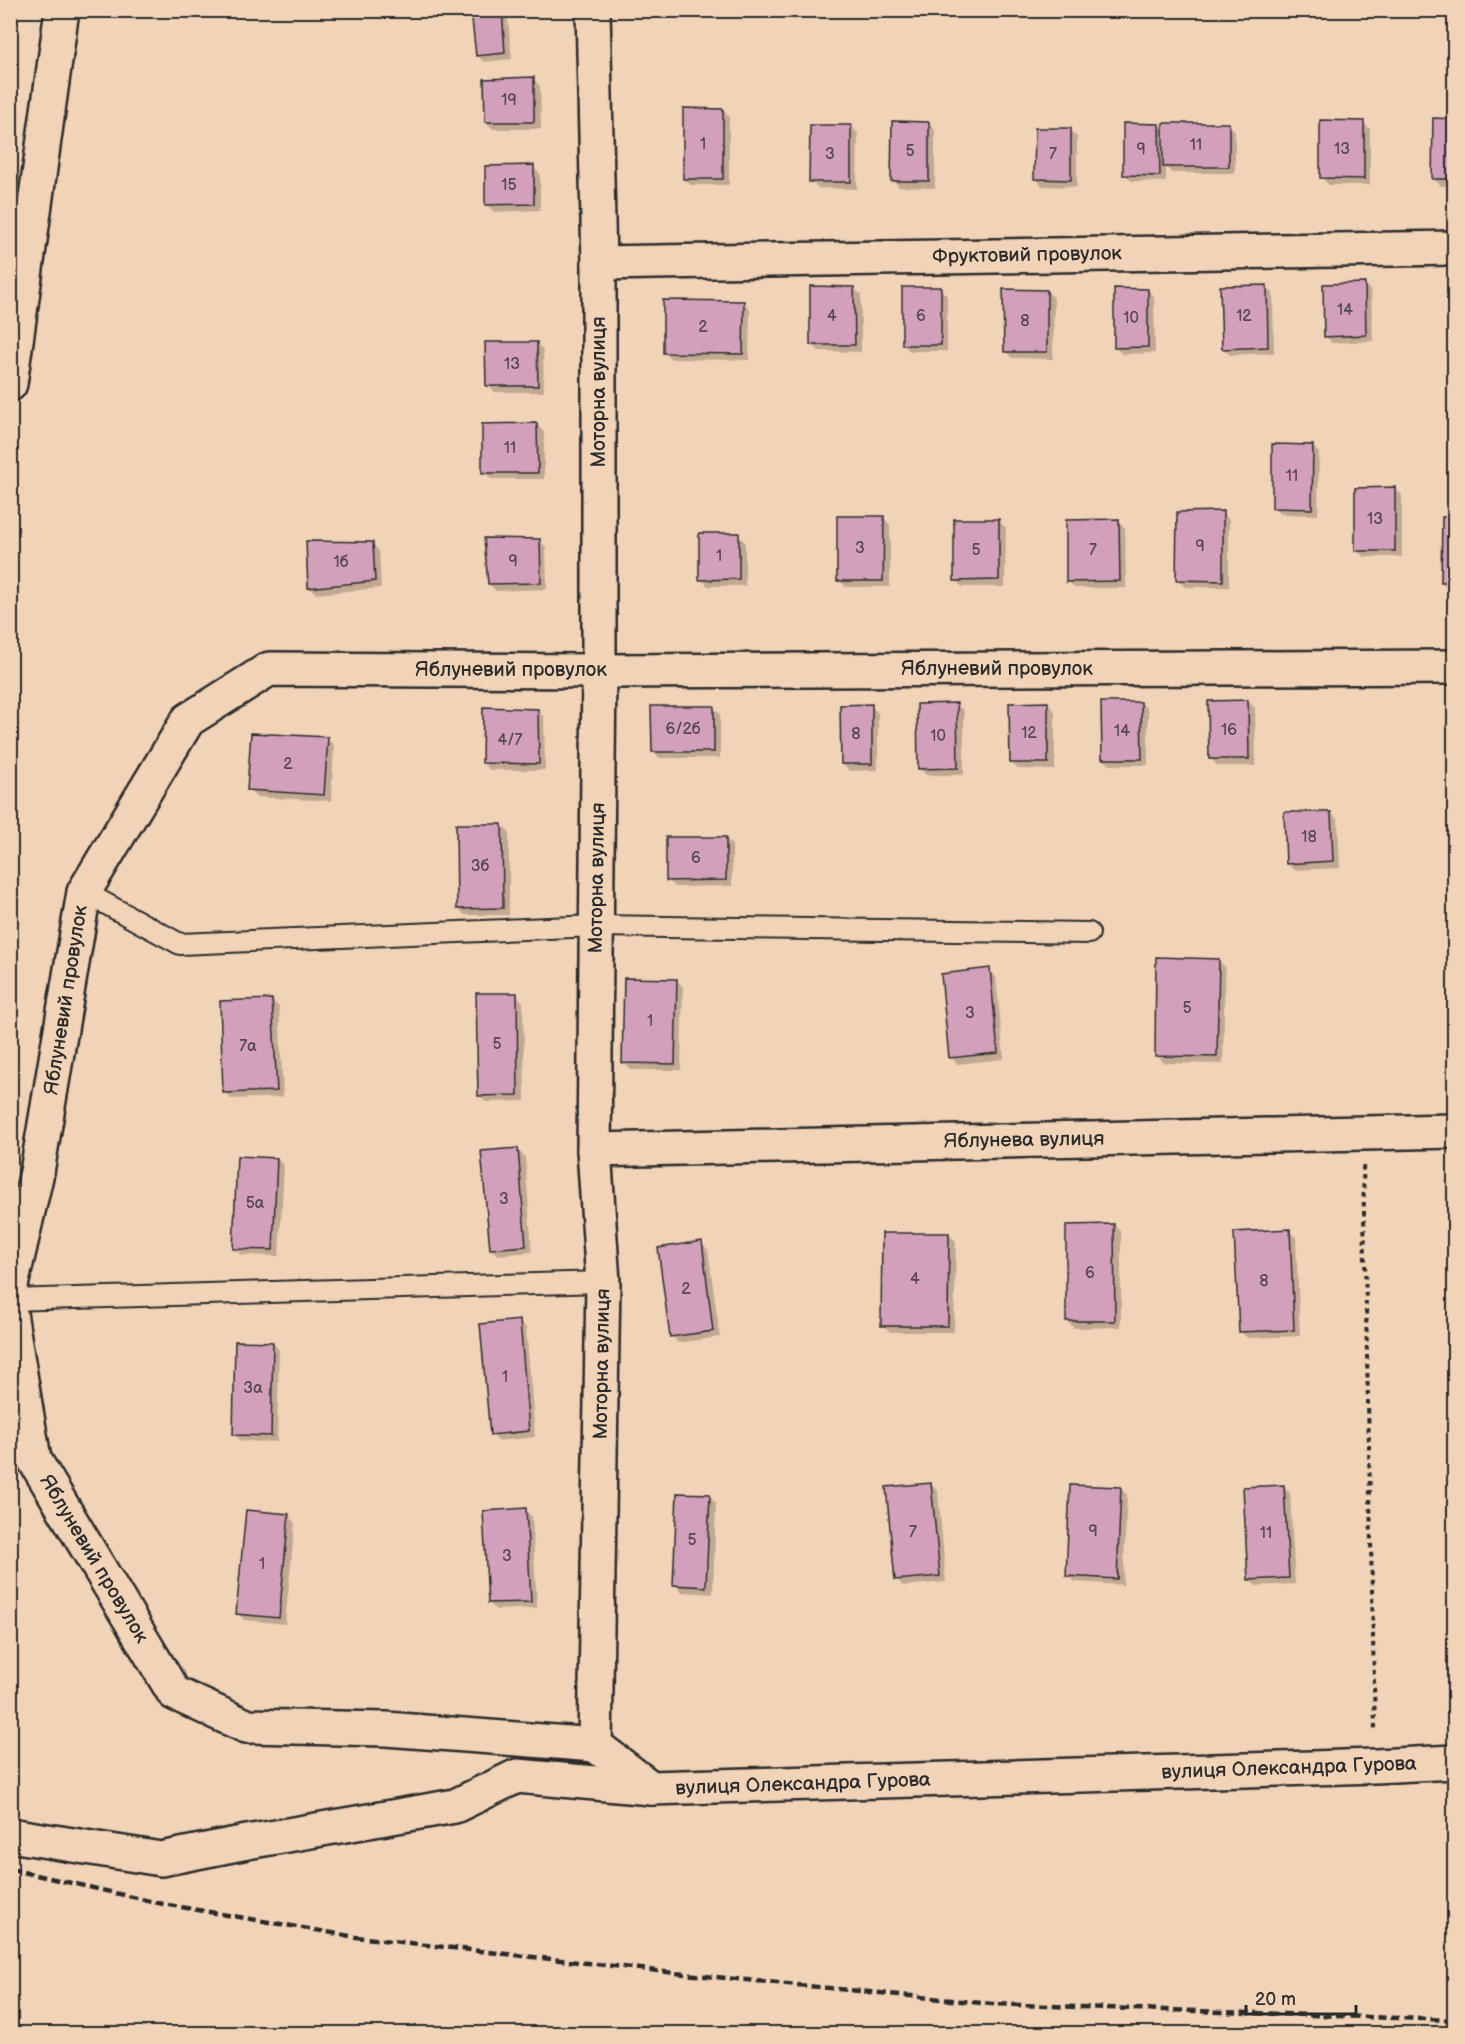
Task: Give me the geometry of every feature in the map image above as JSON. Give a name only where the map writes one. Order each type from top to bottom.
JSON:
[{"type":"street","points":[[12,366],[62,10]]},
{"type":"street","name":"Моторна вулиця","points":[[593,10],[599,263],[599,671],[594,1150],[603,1282],[595,1745]]},
{"type":"street","name":"Фруктовий провулок","points":[[599,263],[1455,248]]},
{"type":"street","name":"Яблуневий провулок","points":[[10,1290],[37,1172],[84,891],[188,720],[268,669],[599,671],[1455,667]]},
{"type":"street","name":"Яблунева вулиця","points":[[594,1150],[1455,1131]]},
{"type":"street","name":"Яблуневий провулок","points":[[10,1313],[34,1459],[174,1693],[246,1726],[386,1729],[595,1745]]},
{"type":"street","name":"вулиця Олександра Гурова","points":[[595,1745],[651,1788],[1375,1766],[1455,1761]]},
{"type":"street","points":[[10,1835],[161,1859],[455,1806],[517,1776],[651,1788]]},
{"type":"lane","points":[[84,891],[180,944],[596,926],[1089,933]]},
{"type":"lane","points":[[10,1300],[603,1282]]},
{"type":"path","points":[[1362,1132],[1375,1766]]},
{"type":"building","points":[[471,10],[502,10],[505,53],[476,56]]},
{"type":"building","points":[[534,77],[534,122],[485,122],[484,79]]},
{"type":"building","points":[[683,108],[723,109],[723,179],[683,179]]},
{"type":"building","points":[[1433,118],[1454,119],[1454,179],[1432,179]]},
{"type":"building","points":[[1320,120],[1364,121],[1364,179],[1320,178]]},
{"type":"building","points":[[892,121],[929,122],[929,181],[891,181]]},
{"type":"building","points":[[1123,123],[1159,124],[1160,176],[1123,175]]},
{"type":"building","points":[[1163,123],[1229,123],[1229,167],[1163,167]]},
{"type":"building","points":[[810,125],[851,125],[851,182],[809,182]]},
{"type":"building","points":[[1035,128],[1071,128],[1071,180],[1034,179]]},
{"type":"building","points":[[534,165],[534,204],[485,205],[485,166]]},
{"type":"building","points":[[1365,283],[1366,335],[1324,337],[1323,284]]},
{"type":"building","points":[[1267,285],[1268,347],[1222,349],[1220,286]]},
{"type":"building","points":[[810,286],[854,287],[855,345],[810,345]]},
{"type":"building","points":[[902,287],[941,287],[941,345],[902,345]]},
{"type":"building","points":[[1114,288],[1148,289],[1148,347],[1114,348]]},
{"type":"building","points":[[1003,289],[1047,290],[1047,352],[1004,352]]},
{"type":"building","points":[[663,300],[744,301],[743,354],[663,353]]},
{"type":"building","points":[[485,342],[537,342],[538,386],[486,386]]},
{"type":"building","points":[[537,423],[538,473],[482,473],[482,424]]},
{"type":"building","points":[[1272,444],[1313,445],[1312,509],[1272,508]]},
{"type":"building","points":[[1395,487],[1395,551],[1355,551],[1355,488]]},
{"type":"building","points":[[1223,511],[1223,581],[1176,580],[1177,512]]},
{"type":"building","points":[[837,516],[884,516],[883,581],[837,581]]},
{"type":"building","points":[[1442,517],[1454,517],[1454,582],[1441,582]]},
{"type":"building","points":[[954,519],[999,519],[999,580],[954,581]]},
{"type":"building","points":[[1119,519],[1120,581],[1066,582],[1066,520]]},
{"type":"building","points":[[699,533],[739,533],[739,579],[699,580]]},
{"type":"building","points":[[484,538],[540,539],[541,583],[488,584]]},
{"type":"building","points":[[306,541],[373,542],[375,581],[308,588]]},
{"type":"building","points":[[1451,698],[1454,698],[1454,782]]},
{"type":"building","points":[[1248,700],[1249,759],[1209,759],[1208,701]]},
{"type":"building","points":[[1048,702],[1048,763],[1010,763],[1009,703]]},
{"type":"building","points":[[1101,702],[1141,702],[1142,759],[1102,759]]},
{"type":"building","points":[[957,703],[958,768],[918,769],[917,704]]},
{"type":"building","points":[[872,704],[872,764],[841,764],[840,705]]},
{"type":"building","points":[[651,706],[714,706],[714,752],[652,752]]},
{"type":"building","points":[[483,707],[538,709],[539,764],[482,763]]},
{"type":"building","points":[[251,733],[328,737],[324,795],[247,790]]},
{"type":"building","points":[[1284,812],[1331,812],[1333,861],[1286,864]]},
{"type":"building","points":[[456,824],[502,824],[503,908],[457,909]]},
{"type":"building","points":[[666,837],[726,837],[726,880],[666,881]]},
{"type":"building","points":[[1156,957],[1219,959],[1217,1057],[1155,1056]]},
{"type":"building","points":[[990,968],[998,1053],[949,1058],[941,974]]},
{"type":"building","points":[[624,978],[677,979],[675,1064],[622,1063]]},
{"type":"building","points":[[476,993],[517,993],[518,1095],[478,1096]]},
{"type":"building","points":[[272,999],[277,1091],[223,1093],[220,1001]]},
{"type":"building","points":[[518,1148],[526,1246],[490,1249],[481,1151]]},
{"type":"building","points":[[237,1156],[277,1158],[273,1250],[233,1249]]},
{"type":"building","points":[[1114,1224],[1115,1321],[1066,1321],[1066,1225]]},
{"type":"building","points":[[1290,1229],[1294,1330],[1239,1332],[1234,1232]]},
{"type":"building","points":[[882,1233],[949,1233],[948,1326],[881,1326]]},
{"type":"building","points":[[702,1241],[713,1331],[670,1337],[658,1248]]},
{"type":"building","points":[[520,1320],[529,1431],[490,1435],[480,1324]]},
{"type":"building","points":[[235,1341],[273,1342],[271,1436],[233,1435]]},
{"type":"building","points":[[931,1483],[940,1576],[895,1580],[886,1487]]},
{"type":"building","points":[[1070,1485],[1121,1487],[1117,1579],[1066,1576]]},
{"type":"building","points":[[1284,1485],[1289,1578],[1248,1580],[1243,1487]]},
{"type":"building","points":[[677,1493],[710,1494],[706,1587],[673,1585]]},
{"type":"building","points":[[526,1508],[531,1602],[488,1603],[483,1511]]},
{"type":"building","points":[[246,1510],[289,1514],[279,1618],[236,1614]]},
{"type":"railway","points":[[10,1869],[163,1904],[356,1937],[675,1973],[992,2004],[1454,2020]]}]
